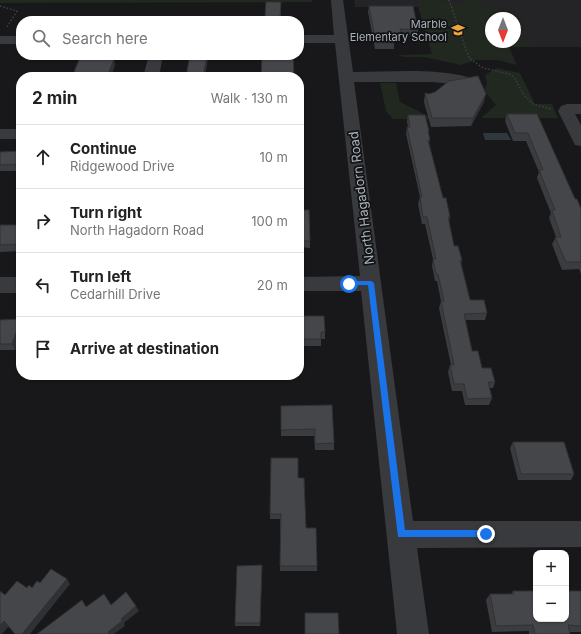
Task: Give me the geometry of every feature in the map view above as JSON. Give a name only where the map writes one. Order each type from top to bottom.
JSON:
[{"type":"street","name":"North Hagadorn Road","points":[[337,0],[413,634]]},
{"type":"street","points":[[3,34],[16,38]]},
{"type":"street","points":[[304,39],[342,39]]},
{"type":"street","points":[[151,72],[155,60]]},
{"type":"street","points":[[346,77],[424,83],[463,80]]},
{"type":"street","points":[[574,109],[566,112],[581,141]]},
{"type":"street","points":[[0,134],[16,134]]},
{"type":"street","points":[[304,284],[371,283]]},
{"type":"street","points":[[0,285],[16,285]]},
{"type":"street","points":[[401,534],[581,534]]},
{"type":"path","points":[[449,0],[469,58],[483,68],[509,74],[514,77],[524,95],[532,104]]},
{"type":"path","points":[[0,6],[17,10],[3,34]]},
{"type":"shaded area","points":[[0,0],[312,0],[313,2],[0,3]]},
{"type":"shaded area","name":"Marble Elementary School","points":[[354,0],[581,0],[581,47],[521,47],[521,12],[485,12],[485,48],[498,48],[432,54],[418,7],[355,7]]},
{"type":"shaded area","points":[[417,0],[437,0],[452,4],[463,4],[464,0],[477,0],[481,5],[511,12],[485,12],[485,48],[509,48],[517,65],[498,60],[476,60],[461,65],[424,57],[404,57],[399,55],[432,54]]},
{"type":"shaded area","points":[[521,39],[533,47],[521,47]]},
{"type":"shaded area","points":[[497,68],[520,73],[535,104],[552,104],[558,118],[481,118],[496,105],[484,91],[487,83],[485,75]]},
{"type":"shaded area","points":[[380,83],[396,83],[400,102],[434,119],[393,119],[386,111]]},
{"type":"shaded area","points":[[483,133],[507,133],[511,140],[485,140]]},
{"type":"building","points":[[266,2],[281,2],[280,16],[265,16]]},
{"type":"building","points":[[369,6],[413,6],[418,30],[400,29],[401,34],[393,34],[394,43],[376,43]]},
{"type":"building","points":[[79,60],[114,60],[109,72],[74,72]]},
{"type":"building","points":[[189,60],[206,60],[204,72],[187,72]]},
{"type":"building","points":[[262,60],[293,60],[294,72],[261,72]]},
{"type":"building","points":[[478,76],[486,94],[473,118],[432,118],[425,93],[429,94],[435,92],[449,81]]},
{"type":"building","points":[[507,114],[537,114],[575,199],[577,199],[581,209],[581,262],[566,262],[555,237],[561,237],[552,210],[555,210],[539,170],[543,170],[528,133],[515,133]]},
{"type":"building","points":[[408,115],[425,115],[429,131],[430,140],[428,140],[443,198],[446,198],[454,246],[458,246],[470,300],[484,300],[487,313],[464,314],[472,351],[478,351],[482,368],[491,368],[495,382],[488,382],[492,398],[467,399],[464,384],[454,384],[450,365],[454,365],[441,301],[444,301],[438,274],[436,274],[433,259],[436,259],[427,217],[423,217],[420,197],[422,197],[407,127],[410,127]]},
{"type":"building","points":[[16,151],[16,164],[0,165],[0,152]]},
{"type":"building","points":[[304,210],[309,210],[310,241],[304,241]]},
{"type":"building","points":[[0,225],[16,225],[16,244],[0,245]]},
{"type":"building","points":[[304,316],[324,316],[325,332],[321,332],[321,339],[304,339]]},
{"type":"building","points":[[16,319],[16,333],[12,344],[0,344],[0,320]]},
{"type":"building","points":[[332,405],[334,443],[315,444],[315,429],[281,430],[281,406]]},
{"type":"building","points":[[513,442],[564,442],[574,474],[521,474]]},
{"type":"building","points":[[271,458],[298,458],[298,478],[304,478],[306,528],[316,528],[317,566],[280,566],[281,514],[270,514]]},
{"type":"building","points":[[262,565],[260,623],[235,623],[237,566]]},
{"type":"building","points":[[51,569],[67,579],[22,634],[15,634],[4,621],[0,626],[0,591],[5,595],[17,581],[27,588],[29,585],[32,588],[37,581],[40,583]]},
{"type":"building","points":[[513,591],[533,591],[533,622],[569,622],[569,591],[581,591],[581,626],[568,625],[570,634],[535,634],[533,625],[496,626],[490,594],[514,594]]},
{"type":"building","points":[[126,592],[136,606],[121,619],[122,621],[108,632],[109,634],[37,634],[82,600],[86,607],[104,594],[111,605]]},
{"type":"building","points":[[305,613],[338,613],[339,634],[305,634]]},
{"type":"place","name":"Marble Elementary School","points":[[458,30]]},
{"type":"route","points":[[349,284],[371,283],[386,398],[401,534],[486,534]]}]
